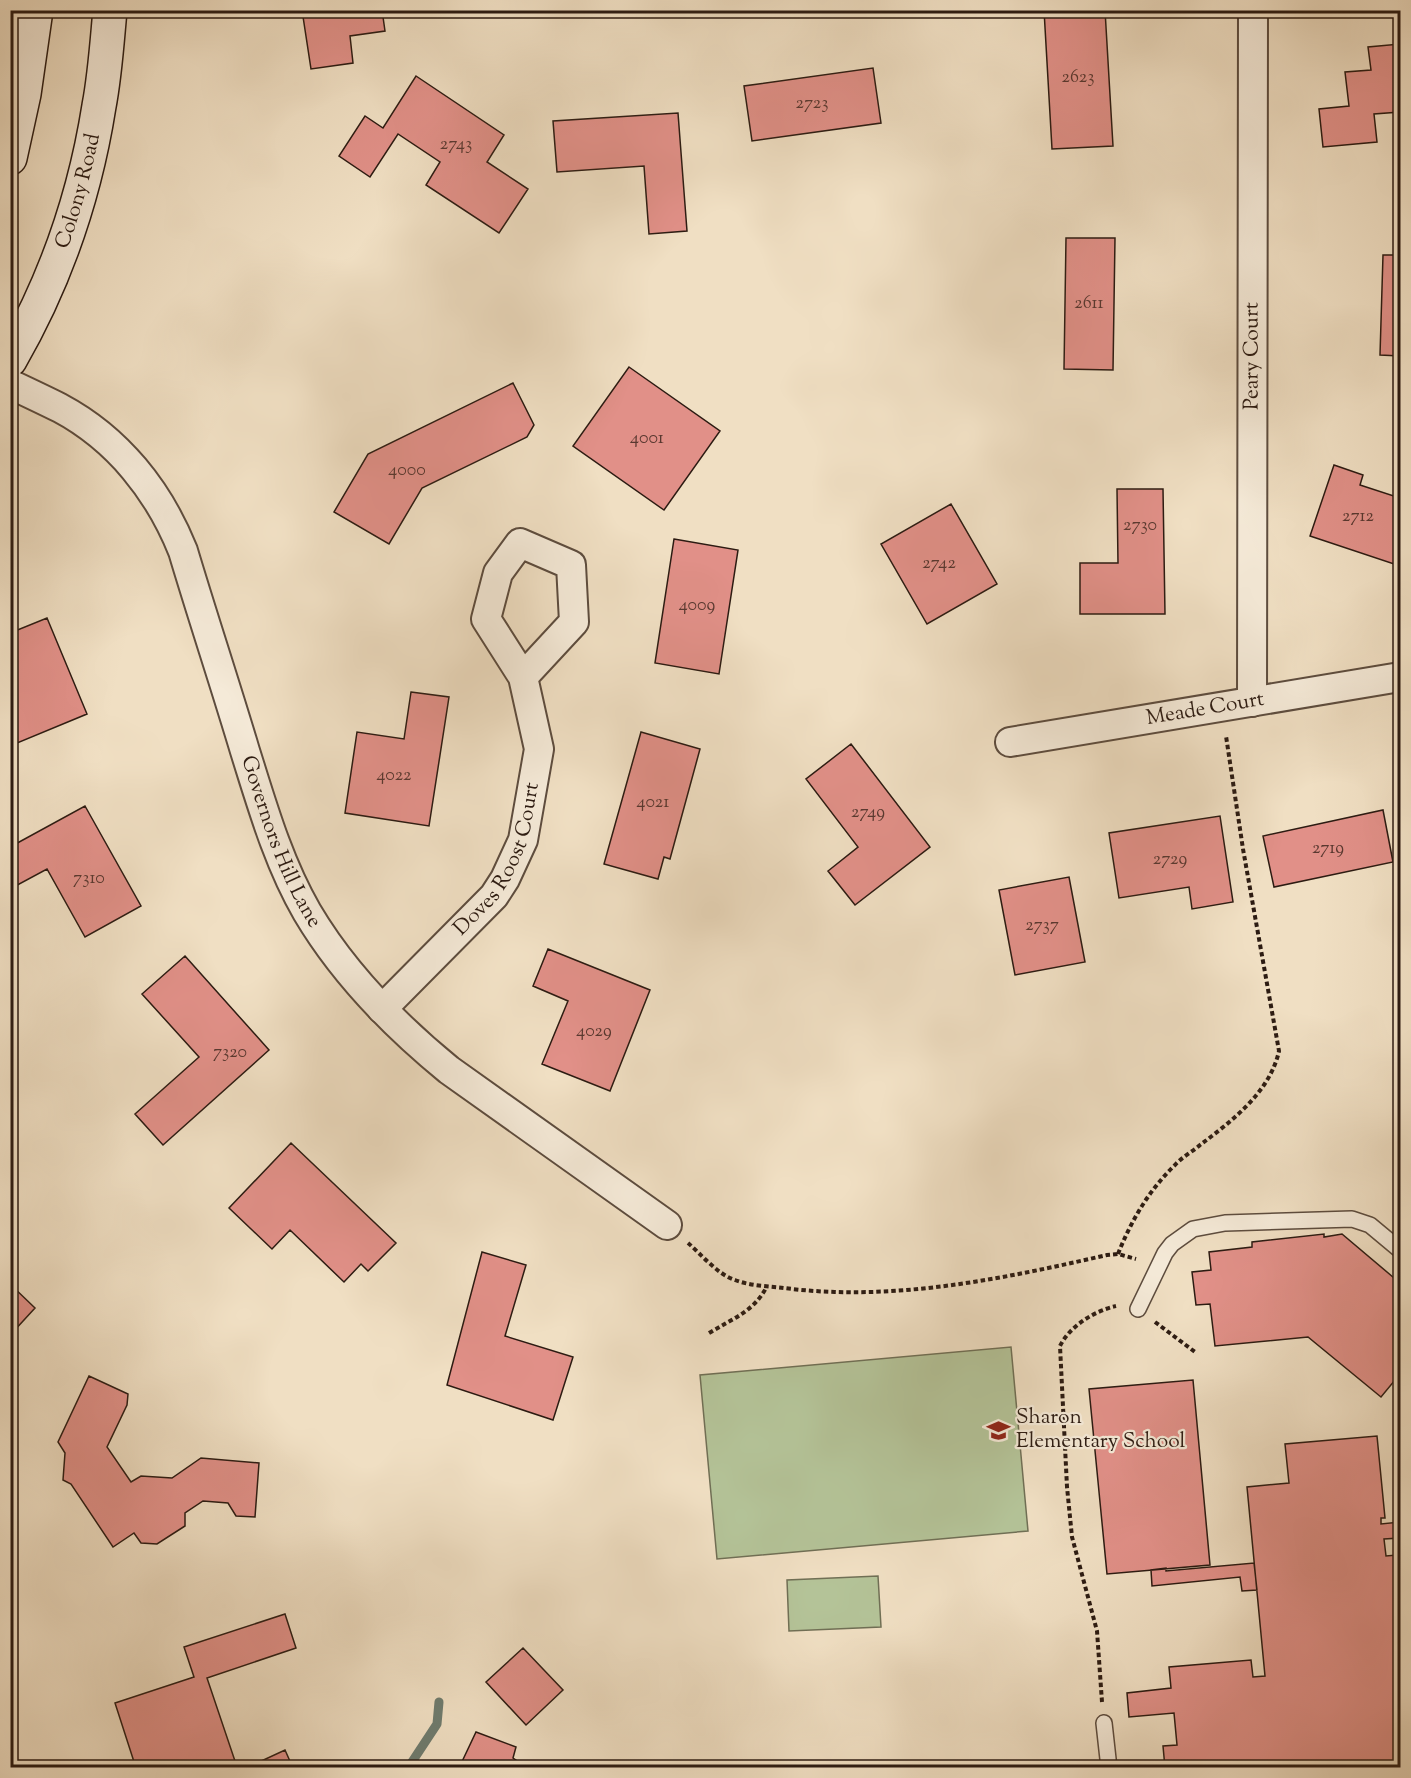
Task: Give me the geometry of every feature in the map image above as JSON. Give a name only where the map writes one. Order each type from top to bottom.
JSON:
[{"type":"main road","points":[[10,158],[24,94],[36,10]]},
{"type":"main road","name":"Colony Road","points":[[10,360],[50,280],[83,184],[99,108],[110,10]]},
{"type":"street","name":"Peary Court","points":[[1252,702],[1253,10]]},
{"type":"street","name":"Governors Hill Lane","points":[[10,384],[60,409],[97,433],[116,449],[148,484],[166,513],[183,551],[257,793],[285,867],[307,911],[347,970],[382,1009],[421,1047],[449,1070],[667,1225]]},
{"type":"street","name":"Doves Roost Court","points":[[382,1009],[494,896],[505,879],[523,840],[539,749],[523,677]]},
{"type":"street","name":"Meade Court","points":[[1010,742],[1401,677]]},
{"type":"lane","points":[[1138,1309],[1172,1244],[1184,1234],[1203,1226],[1225,1223],[1352,1218],[1370,1225],[1401,1250]]},
{"type":"lane","points":[[1104,1723],[1109,1767]]},
{"type":"path","points":[[1118,1254],[1133,1221],[1161,1180],[1176,1164],[1232,1120],[1256,1095],[1269,1076],[1279,1051],[1243,849],[1222,707]]},
{"type":"path","points":[[667,1225],[728,1277],[744,1282],[806,1291],[866,1293],[908,1290],[963,1283],[1118,1254],[1159,1267]]},
{"type":"path","points":[[709,1333],[753,1307],[767,1286]]},
{"type":"path","points":[[1104,1723],[1097,1631],[1072,1537],[1067,1487],[1060,1346],[1074,1328],[1089,1317],[1106,1308],[1116,1306],[1138,1309],[1195,1352]]},
{"type":"green space","points":[[1011,1347],[1028,1531],[717,1559],[700,1375]]},
{"type":"green space","points":[[878,1576],[881,1627],[789,1631],[787,1580]]},
{"type":"building","points":[[302,10],[382,10],[385,31],[350,36],[353,63],[311,69]]},
{"type":"building","points":[[1044,10],[1105,10],[1113,146],[1052,149]]},
{"type":"building","points":[[1400,44],[1400,112],[1374,114],[1377,142],[1323,147],[1319,109],[1349,106],[1345,72],[1371,70],[1368,47]]},
{"type":"building","points":[[873,68],[881,123],[752,141],[744,86]]},
{"type":"building","points":[[416,76],[504,135],[487,162],[528,189],[499,233],[426,185],[440,162],[398,134],[370,177],[339,156],[365,116],[383,128]]},
{"type":"building","points":[[678,113],[687,231],[649,234],[644,166],[557,172],[553,121]]},
{"type":"building","points":[[1066,238],[1115,238],[1113,370],[1064,369]]},
{"type":"building","points":[[1383,255],[1400,255],[1400,356],[1380,355]]},
{"type":"building","points":[[629,367],[720,431],[664,510],[573,446]]},
{"type":"building","points":[[513,383],[534,425],[527,437],[422,488],[389,544],[334,512],[368,454]]},
{"type":"building","points":[[1334,465],[1363,475],[1360,485],[1400,498],[1400,566],[1310,536]]},
{"type":"building","points":[[1117,489],[1163,489],[1165,614],[1080,614],[1080,563],[1118,563]]},
{"type":"building","points":[[951,504],[997,584],[927,624],[881,544]]},
{"type":"building","points":[[674,539],[738,550],[719,674],[655,663]]},
{"type":"building","points":[[47,618],[87,714],[10,746],[10,633]]},
{"type":"building","points":[[411,692],[449,697],[429,826],[345,813],[357,732],[404,739]]},
{"type":"building","points":[[641,732],[700,749],[670,859],[664,857],[658,879],[604,864]]},
{"type":"building","points":[[851,744],[930,847],[855,905],[828,871],[858,847],[806,779]]},
{"type":"building","points":[[85,806],[141,906],[85,937],[47,869],[10,889],[10,847]]},
{"type":"building","points":[[1383,810],[1393,862],[1274,887],[1263,836]]},
{"type":"building","points":[[1220,816],[1233,902],[1192,909],[1189,887],[1119,898],[1109,833]]},
{"type":"building","points":[[1069,877],[1085,962],[1015,975],[999,890]]},
{"type":"building","points":[[548,949],[650,990],[610,1091],[542,1064],[568,1001],[533,986]]},
{"type":"building","points":[[185,956],[269,1050],[163,1145],[135,1114],[199,1057],[142,994]]},
{"type":"building","points":[[291,1143],[396,1243],[368,1271],[361,1264],[344,1282],[290,1230],[272,1249],[229,1208]]},
{"type":"building","points":[[1324,1234],[1324,1237],[1342,1234],[1400,1283],[1400,1374],[1381,1397],[1308,1337],[1215,1346],[1210,1304],[1196,1305],[1192,1272],[1211,1270],[1209,1252],[1252,1247],[1252,1242]]},
{"type":"building","points":[[482,1252],[526,1265],[505,1336],[573,1357],[553,1420],[447,1385]]},
{"type":"building","points":[[10,1284],[35,1308],[12,1333],[10,1332]]},
{"type":"building","points":[[89,1376],[128,1394],[127,1405],[107,1447],[131,1482],[141,1476],[172,1478],[201,1458],[259,1463],[255,1517],[236,1516],[228,1503],[203,1501],[185,1513],[185,1526],[157,1544],[141,1543],[134,1533],[113,1547],[71,1484],[63,1480],[65,1453],[58,1442]]},
{"type":"building","points":[[1193,1380],[1210,1565],[1107,1574],[1089,1389]]},
{"type":"building","points":[[1377,1436],[1385,1518],[1381,1518],[1381,1524],[1400,1522],[1400,1538],[1384,1539],[1386,1556],[1397,1555],[1400,1586],[1400,1768],[1165,1768],[1163,1746],[1177,1745],[1174,1713],[1129,1717],[1127,1693],[1171,1688],[1169,1667],[1251,1660],[1253,1677],[1265,1676],[1247,1487],[1289,1483],[1285,1444]]},
{"type":"building","points":[[1254,1563],[1257,1590],[1242,1591],[1240,1577],[1152,1586],[1151,1570],[1166,1568],[1166,1571]]},
{"type":"building","points":[[285,1614],[296,1648],[207,1678],[235,1761],[214,1768],[136,1768],[115,1703],[194,1677],[184,1647]]},
{"type":"building","points":[[523,1648],[563,1690],[526,1725],[486,1682]]},
{"type":"building","points":[[476,1732],[516,1747],[513,1758],[528,1768],[459,1768]]},
{"type":"building","points":[[285,1750],[293,1768],[246,1768]]},
{"type":"waterway","points":[[408,1768],[437,1724],[439,1702]]},
{"type":"place","name":"Sharon Elementary School","points":[[998,1430]]}]
